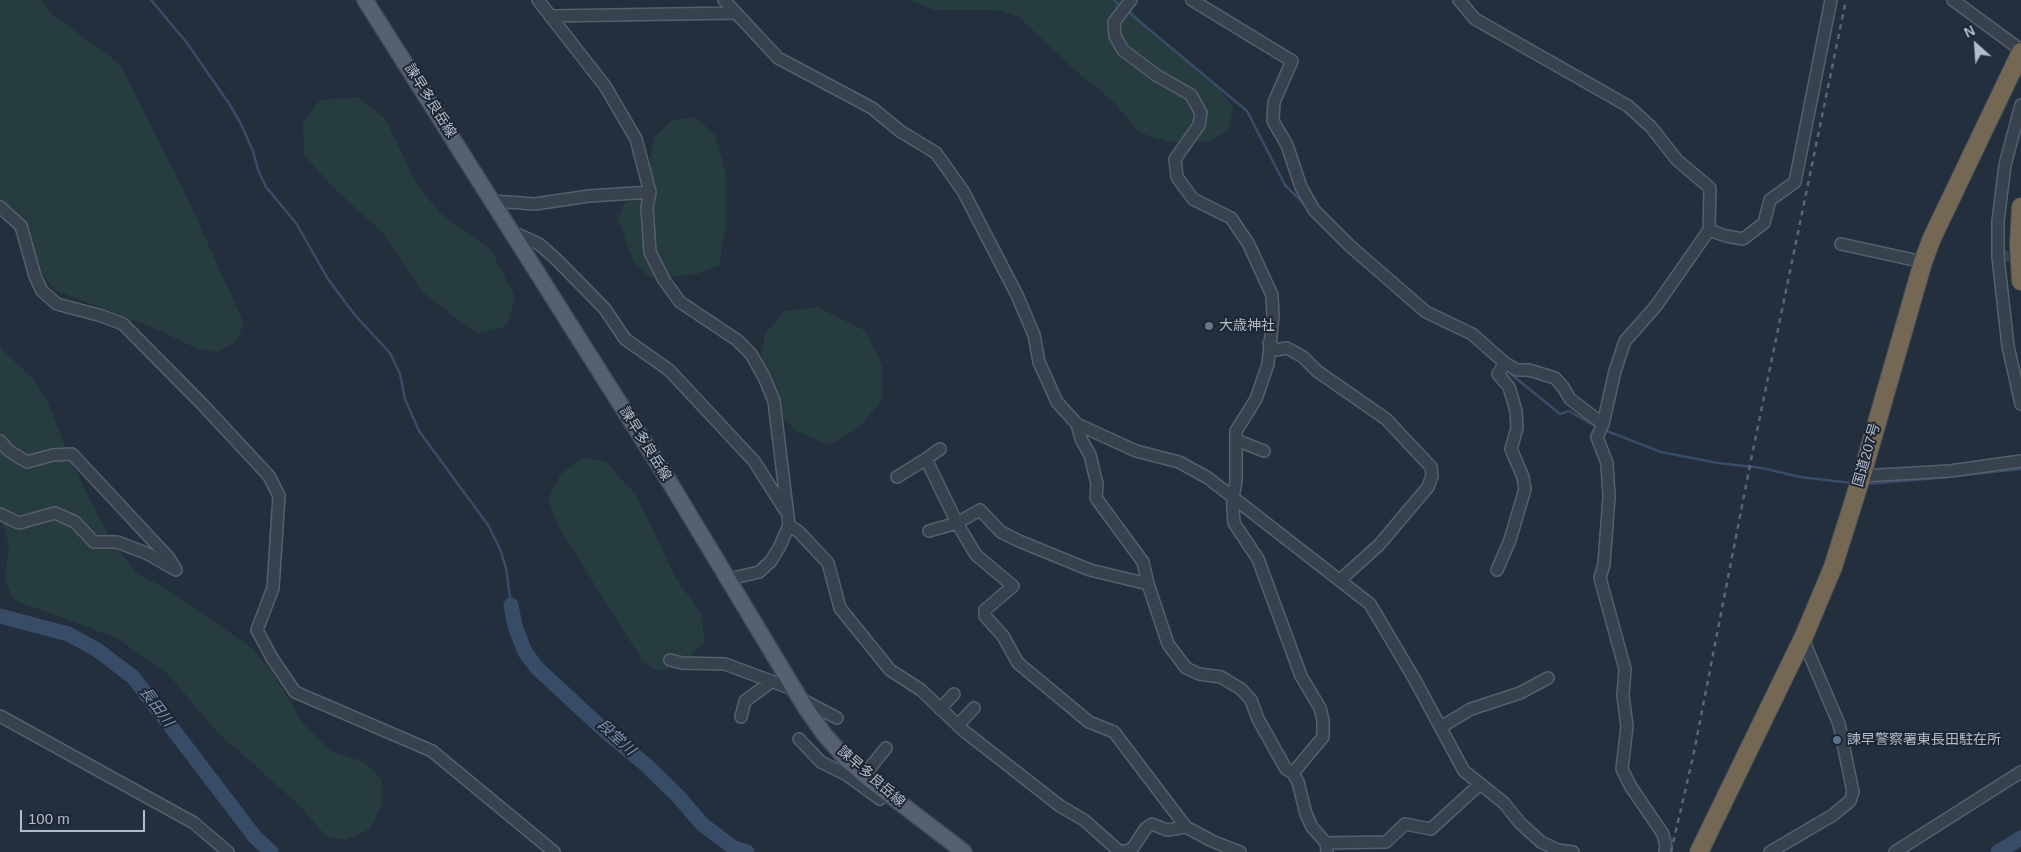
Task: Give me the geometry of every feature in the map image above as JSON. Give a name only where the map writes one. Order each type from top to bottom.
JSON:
[{"type":"highway","name":"国道207号","points":[[1699,852],[1804,636],[1832,567],[1860,481],[1923,262],[1932,238],[2021,51]]},
{"type":"highway","points":[[2021,207],[2019,244],[2021,281]]},
{"type":"main road","name":"諫早多良岳線","points":[[365,0],[493,200],[729,579],[797,694],[824,734],[846,759],[864,775],[964,852]]},
{"type":"street","points":[[538,0],[605,86],[636,139],[650,192],[647,207],[650,252],[664,280],[680,302],[737,340],[751,354],[764,377],[774,401],[788,519],[780,546],[771,561],[759,572],[729,579]]},
{"type":"street","points":[[724,0],[778,58],[872,108],[900,130],[936,153],[963,191],[1017,295],[1034,335],[1039,362],[1057,402],[1077,424],[1136,451],[1179,462],[1208,478],[1370,604],[1441,727],[1464,771],[1479,785],[1504,803],[1541,842],[1558,850],[1573,852]]},
{"type":"street","points":[[1192,0],[1292,61],[1274,102],[1273,121],[1287,145],[1300,187],[1314,210],[1350,246],[1426,312],[1472,334],[1502,368],[1516,411],[1517,428],[1511,450],[1523,477],[1525,489],[1510,540],[1497,570]]},
{"type":"street","points":[[1459,0],[1475,19],[1628,106],[1651,127],[1678,160],[1710,188],[1709,230],[1656,306],[1625,341],[1597,437],[1607,463],[1609,497],[1604,564],[1600,578],[1625,669],[1623,696],[1627,726],[1622,769],[1631,787],[1663,834],[1666,847],[1665,852]]},
{"type":"street","points":[[1709,230],[1726,236],[1743,238],[1764,223],[1770,200],[1795,182],[1831,0]]},
{"type":"street","points":[[1953,0],[2021,51]]},
{"type":"street","points":[[1127,6],[1114,22],[1115,36],[1123,50],[1156,75],[1191,95],[1201,113],[1199,125],[1175,159],[1177,177],[1193,199],[1231,218],[1248,243],[1272,294],[1273,316],[1268,364],[1256,399],[1236,431],[1236,481],[1233,497],[1234,523],[1258,559],[1301,676],[1320,708],[1323,720],[1323,737],[1293,773]]},
{"type":"street","points":[[550,16],[736,12]]},
{"type":"street","points":[[2021,105],[2005,165],[1998,221],[1998,257],[2008,346],[2021,404]]},
{"type":"street","points":[[493,200],[536,204],[589,196],[650,192]]},
{"type":"street","points":[[0,207],[21,226],[35,276],[42,291],[57,304],[102,316],[123,324],[203,405],[269,476],[279,496],[273,588],[258,630],[272,658],[295,692],[432,751],[554,852]]},
{"type":"street","points":[[513,232],[539,244],[556,259],[605,308],[625,339],[668,370],[754,461],[788,519],[828,563],[840,608],[890,670],[921,690],[958,725],[1053,800],[1084,820],[1120,852],[1132,849],[1146,828],[1152,824],[1167,830],[1186,827]]},
{"type":"street","points":[[1841,244],[1923,262]]},
{"type":"street","points":[[1269,343],[1276,350],[1287,348],[1303,357],[1318,371],[1386,419],[1431,467],[1432,476],[1428,488],[1379,545],[1340,580]]},
{"type":"street","points":[[1502,368],[1529,370],[1556,378],[1564,387],[1570,399],[1601,427]]},
{"type":"street","points":[[1077,424],[1081,439],[1090,455],[1097,484],[1096,498],[1143,562],[1148,584],[1168,644],[1186,668],[1199,674],[1221,677],[1241,689],[1251,700],[1258,719],[1286,770],[1293,773],[1298,782],[1306,814],[1326,848],[1386,842],[1405,824],[1432,829],[1479,785]]},
{"type":"street","points":[[0,440],[9,451],[26,462],[53,455],[72,454],[169,558],[176,570],[146,553],[117,542],[94,542],[74,522],[55,513],[18,523],[0,514]]},
{"type":"street","points":[[1236,440],[1264,451]]},
{"type":"street","points":[[897,477],[940,449]]},
{"type":"street","points":[[926,459],[956,523],[976,555],[1013,586],[985,610],[986,616],[1003,636],[1018,662],[1089,722],[1114,732],[1186,827],[1212,841],[1240,852]]},
{"type":"street","points":[[1860,481],[2021,461]]},
{"type":"street","points":[[929,531],[956,523],[980,510],[1001,532],[1019,541],[1090,570],[1148,584]]},
{"type":"street","points":[[1770,852],[1832,815],[1850,801],[1853,792],[1839,724],[1807,650],[1804,636]]},
{"type":"street","points":[[670,660],[682,663],[725,664],[797,694],[837,718]]},
{"type":"street","points":[[1441,727],[1471,709],[1520,693],[1548,678]]},
{"type":"street","points":[[741,717],[745,700],[771,682]]},
{"type":"street","points":[[940,709],[954,694]]},
{"type":"street","points":[[958,725],[974,708]]},
{"type":"street","points":[[0,716],[194,823],[228,852]]},
{"type":"street","points":[[799,739],[821,762],[847,774],[880,799],[886,793]]},
{"type":"street","points":[[864,775],[886,748]]},
{"type":"street","points":[[1895,852],[2021,772]]},
{"type":"green space","points":[[0,0],[41,0],[53,15],[120,64],[186,195],[244,324],[235,343],[216,352],[198,349],[152,327],[54,290],[25,249],[0,207]]},
{"type":"green space","points":[[908,0],[1123,0],[1157,37],[1213,80],[1233,107],[1229,131],[1208,141],[1169,142],[1140,133],[1113,101],[1076,71],[1019,17],[998,10],[935,10]]},
{"type":"green space","points":[[359,97],[386,120],[416,183],[439,212],[491,250],[515,297],[507,326],[478,333],[458,320],[423,292],[384,234],[332,186],[304,155],[303,124],[320,100]]},
{"type":"green space","points":[[695,117],[715,135],[725,170],[726,224],[719,266],[696,274],[650,278],[633,260],[618,219],[623,206],[641,183],[650,159],[655,136],[672,120]]},
{"type":"green space","points":[[817,307],[864,330],[882,364],[883,399],[859,428],[829,445],[797,431],[771,405],[759,370],[765,334],[785,311]]},
{"type":"green space","points":[[0,345],[3,351],[33,378],[48,403],[72,464],[107,532],[135,573],[165,588],[252,648],[272,672],[302,722],[330,751],[364,762],[381,779],[382,805],[370,829],[346,840],[327,837],[296,802],[216,731],[169,675],[117,638],[14,600],[5,581],[9,545],[0,513]]},
{"type":"green space","points":[[584,458],[606,462],[636,495],[675,577],[700,612],[705,641],[681,664],[659,672],[642,660],[558,526],[548,499],[560,475]]},
{"type":"waterway","points":[[151,0],[187,43],[230,105],[253,151],[258,170],[266,187],[296,223],[328,279],[354,314],[390,353],[400,374],[405,399],[419,431],[488,525],[500,549],[506,568],[511,605]]},
{"type":"waterway","points":[[1114,0],[1122,8]]},
{"type":"waterway","points":[[1127,11],[1247,111],[1285,185],[1306,206]]},
{"type":"waterway","points":[[1506,370],[1560,414],[1569,411],[1597,427]]},
{"type":"waterway","points":[[1604,430],[1661,452],[1718,463],[1762,468],[1800,477],[1852,483]]},
{"type":"waterway","points":[[1955,476],[2021,469]]},
{"type":"waterway","points":[[1865,484],[1949,477]]},
{"type":"waterway","name":"段堂川","points":[[511,605],[515,626],[525,652],[537,668],[606,732],[645,764],[678,796],[703,825],[734,848],[747,852]]},
{"type":"waterway","name":"長田川","points":[[0,616],[68,634],[96,649],[133,677],[255,837],[271,852]]},
{"type":"waterway","name":"段堂川","points":[[1998,852],[2021,838]]},
{"type":"tunnel","points":[[1998,257],[2021,254]]},
{"type":"railway","points":[[1671,852],[1693,757],[1751,460],[1846,0]]},
{"type":"place","name":"大歳神社","points":[[1209,326]]},
{"type":"place","name":"諫早警察署東長田駐在所","points":[[1837,740]]}]
